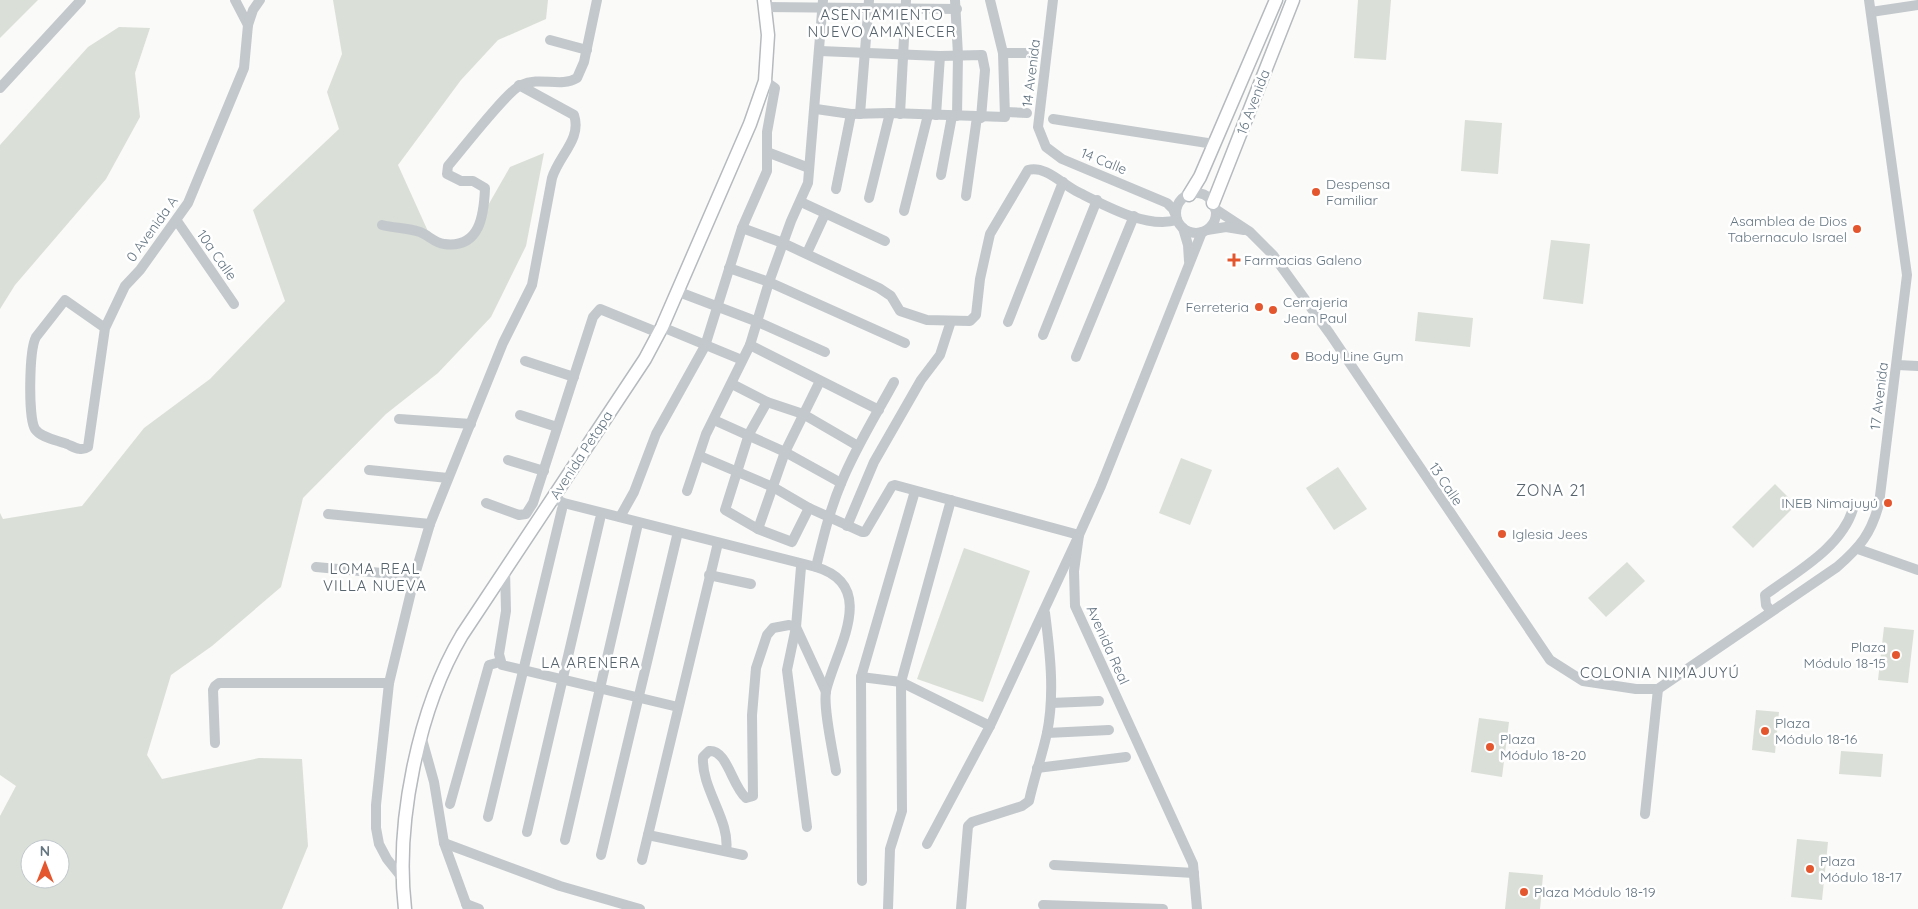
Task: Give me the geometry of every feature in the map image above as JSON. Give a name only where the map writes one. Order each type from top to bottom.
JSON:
[{"type":"main road","name":"16 Avenida","points":[[1186,196],[1200,177],[1276,0]]},
{"type":"main road","name":"16 Avenida","points":[[1214,206],[1293,0]]},
{"type":"main road","name":"Avenida Petapa","points":[[405,909],[402,879],[406,805],[422,738],[447,664],[462,635],[645,359],[679,292],[750,124],[765,81],[769,43],[765,4]]},
{"type":"street","points":[[0,88],[81,0]]},
{"type":"street","points":[[235,0],[248,25]]},
{"type":"street","name":"0 Avenida A","points":[[105,328],[65,300],[32,344],[30,361],[32,422],[40,434],[81,449],[88,447],[105,328],[125,286],[140,270],[177,221],[188,203],[244,68],[248,25],[253,10],[260,0]]},
{"type":"street","points":[[382,225],[421,232],[443,244],[456,244],[473,237],[480,228],[485,188],[473,181],[452,178],[446,170],[519,85],[538,79],[571,82],[577,78],[587,50],[597,0]]},
{"type":"street","points":[[816,109],[855,114],[895,113],[1004,118],[1004,53],[990,0]]},
{"type":"street","name":"14 Avenida","points":[[1046,148],[1038,127],[1053,0]]},
{"type":"street","name":"17 Avenida","points":[[1658,689],[1837,566],[1858,549],[1875,519],[1879,504],[1907,275],[1869,0]]},
{"type":"street","points":[[687,491],[706,434],[750,345],[769,282],[808,182],[808,168],[816,109],[821,3]]},
{"type":"street","points":[[765,4],[956,4],[958,55],[954,116],[941,175]]},
{"type":"street","points":[[836,189],[855,114],[869,4]]},
{"type":"street","points":[[869,198],[895,113],[902,54],[905,4]]},
{"type":"street","points":[[1871,12],[1918,5]]},
{"type":"street","points":[[550,40],[587,50]]},
{"type":"street","points":[[820,51],[984,57],[979,118],[966,196]]},
{"type":"street","points":[[1004,53],[1025,53]]},
{"type":"street","points":[[904,211],[932,115],[940,56]]},
{"type":"street","points":[[620,518],[634,492],[656,434],[705,346],[742,228],[767,170],[767,132],[775,88],[765,81]]},
{"type":"street","points":[[402,879],[387,859],[379,844],[376,828],[376,806],[389,683],[414,576],[430,524],[503,343],[532,285],[552,178],[555,168],[575,136],[578,125],[574,115],[519,85]]},
{"type":"street","points":[[1005,112],[1027,113]]},
{"type":"street","points":[[1053,119],[1214,144]]},
{"type":"street","points":[[750,124],[767,132]]},
{"type":"street","name":"14 Calle","points":[[1046,148],[1062,159],[1159,197],[1171,206],[1179,221]]},
{"type":"street","points":[[767,152],[808,168]]},
{"type":"street","points":[[742,228],[807,253],[891,296],[900,310],[928,320],[970,321],[976,315],[980,279],[990,234],[1028,170],[1038,169],[1097,200],[1154,223],[1179,221]]},
{"type":"street","points":[[1008,322],[1063,182]]},
{"type":"street","points":[[1205,231],[1214,223],[1214,206],[1204,195],[1186,196],[1178,204],[1179,221],[1192,233],[1205,231],[1226,227],[1250,232]]},
{"type":"street","name":"14 Calle","points":[[1159,197],[1186,196]]},
{"type":"street","points":[[1042,335],[1097,200]]},
{"type":"street","points":[[801,202],[885,241]]},
{"type":"street","name":"13 Calle","points":[[1214,206],[1250,232],[1273,255],[1330,334],[1550,660],[1584,680],[1636,689],[1658,689]]},
{"type":"street","points":[[807,253],[825,214]]},
{"type":"street","points":[[1076,358],[1134,216]]},
{"type":"street","name":"10a Calle","points":[[177,221],[234,304]]},
{"type":"street","name":"Avenida Real","points":[[1179,221],[1189,253],[1186,277]]},
{"type":"street","name":"Avenida Real","points":[[1197,909],[1193,864],[1075,606],[1074,571],[1079,535],[1101,486],[1205,231]]},
{"type":"street","points":[[729,268],[769,282],[905,343]]},
{"type":"street","points":[[679,292],[758,322],[825,352]]},
{"type":"street","points":[[486,503],[522,515],[526,514],[535,497],[544,471],[593,317],[600,309],[742,360]]},
{"type":"street","points":[[848,526],[874,462],[922,380],[940,355],[951,321]]},
{"type":"street","points":[[750,345],[879,410]]},
{"type":"street","points":[[525,361],[574,377]]},
{"type":"street","points":[[1897,365],[1918,366]]},
{"type":"street","points":[[758,529],[785,452],[820,381]]},
{"type":"street","points":[[816,567],[829,517],[841,483],[858,446],[894,382]]},
{"type":"street","points":[[732,384],[767,402],[803,414],[858,446]]},
{"type":"street","points":[[767,402],[749,434],[725,510],[758,529],[794,542],[809,508]]},
{"type":"street","points":[[520,415],[557,427]]},
{"type":"street","points":[[399,419],[471,424]]},
{"type":"street","points":[[714,420],[749,434],[841,483]]},
{"type":"street","points":[[700,456],[773,487],[809,508],[865,532],[893,485],[1079,535],[1066,558],[1045,612],[990,726],[927,844]]},
{"type":"street","points":[[508,460],[544,471]]},
{"type":"street","points":[[369,470],[448,478]]},
{"type":"street","points":[[862,881],[861,678],[915,491]]},
{"type":"street","points":[[535,497],[544,511]]},
{"type":"street","points":[[554,498],[620,518],[829,571],[839,580],[849,597],[847,632],[843,646],[832,666],[826,692]]},
{"type":"street","points":[[888,909],[890,849],[902,811],[901,682],[951,500]]},
{"type":"street","points":[[488,817],[562,509]]},
{"type":"street","points":[[1771,611],[1766,604],[1765,595],[1819,555],[1847,525],[1853,509]]},
{"type":"street","points":[[328,514],[430,524]]},
{"type":"street","points":[[527,832],[600,519]]},
{"type":"street","points":[[565,840],[637,528]]},
{"type":"street","points":[[601,854],[677,536]]},
{"type":"street","points":[[642,860],[717,547]]},
{"type":"street","points":[[1858,549],[1918,570]]},
{"type":"street","points":[[316,567],[414,576]]},
{"type":"street","points":[[801,567],[796,627],[787,670],[807,827]]},
{"type":"street","points":[[505,570],[506,610],[500,647],[500,662],[506,668],[678,707]]},
{"type":"street","points":[[709,575],[751,584]]},
{"type":"street","points":[[961,909],[968,826],[972,822],[1028,803],[1047,733],[1051,703],[1049,649],[1045,612]]},
{"type":"street","points":[[726,851],[725,833],[708,787],[704,757],[709,751],[722,755],[737,789],[746,798],[753,796],[752,716],[756,668],[767,635],[773,628],[789,625],[796,627],[826,692],[836,771]]},
{"type":"street","points":[[450,804],[489,665],[500,662]]},
{"type":"street","points":[[861,678],[901,682],[990,726]]},
{"type":"street","points":[[215,743],[214,690],[215,686],[219,683],[389,683]]},
{"type":"street","points":[[1645,814],[1658,689]]},
{"type":"street","points":[[1051,703],[1099,700]]},
{"type":"street","points":[[1047,733],[1109,730]]},
{"type":"street","points":[[422,738],[434,782],[444,843],[467,906],[479,909]]},
{"type":"street","points":[[1037,768],[1126,757]]},
{"type":"street","points":[[648,835],[743,855]]},
{"type":"street","points":[[444,843],[560,886],[640,909]]},
{"type":"street","points":[[1054,865],[1194,873]]},
{"type":"street","points":[[1043,905],[1162,909]]},
{"type":"shaded area","points":[[0,0],[38,0],[0,38]]},
{"type":"shaded area","points":[[333,0],[548,0],[546,19],[498,40],[461,80],[398,165],[431,238],[467,242],[510,167],[544,153],[526,246],[491,317],[438,373],[386,414],[303,498],[281,587],[212,646],[171,675],[147,755],[162,779],[259,758],[302,759],[308,846],[282,909],[0,909],[0,816],[16,786],[0,775],[0,513],[3,519],[82,506],[144,428],[210,379],[285,301],[253,210],[339,129],[327,92],[342,54]]},
{"type":"shaded area","points":[[1358,0],[1391,0],[1386,60],[1354,58]]},
{"type":"shaded area","points":[[119,27],[150,28],[135,73],[140,117],[106,179],[15,285],[0,309],[0,145],[88,47]]},
{"type":"shaded area","points":[[1465,120],[1502,123],[1498,174],[1461,171]]},
{"type":"shaded area","points":[[1551,240],[1590,244],[1583,304],[1543,299]]},
{"type":"shaded area","points":[[1418,312],[1473,318],[1470,347],[1415,341]]},
{"type":"shaded area","points":[[1181,458],[1212,470],[1190,525],[1159,513]]},
{"type":"shaded area","points":[[1338,467],[1367,509],[1334,530],[1306,488]]},
{"type":"shaded area","points":[[1775,484],[1796,505],[1753,548],[1732,527]]},
{"type":"shaded area","points":[[964,548],[1030,571],[983,702],[917,679]]},
{"type":"shaded area","points":[[1627,562],[1645,581],[1606,617],[1588,598]]},
{"type":"shaded area","name":"Plaza Módulo 18-15","points":[[1884,627],[1914,630],[1908,683],[1878,680]]},
{"type":"shaded area","name":"Plaza Módulo 18-16","points":[[1756,710],[1779,712],[1775,753],[1752,750]]},
{"type":"shaded area","name":"Plaza Módulo 18-20","points":[[1479,718],[1509,722],[1502,777],[1471,772]]},
{"type":"shaded area","points":[[1841,751],[1883,754],[1881,777],[1839,774]]},
{"type":"shaded area","name":"Plaza Módulo 18-17","points":[[1797,839],[1828,842],[1822,900],[1791,897]]},
{"type":"shaded area","name":"Plaza Módulo 18-19","points":[[1509,872],[1543,875],[1540,909],[1505,909]]},
{"type":"place","name":"Despensa Familiar","points":[[1316,192]]},
{"type":"place","name":"Asamblea de Dios Tabernaculo Israel","points":[[1857,229]]},
{"type":"place","name":"Farmacias Galeno","points":[[1234,260]]},
{"type":"place","name":"Ferreteria","points":[[1259,307]]},
{"type":"place","name":"Cerrajeria Jean Paul","points":[[1273,310]]},
{"type":"place","name":"Body Line Gym","points":[[1295,356]]},
{"type":"place","name":"INEB Nimajuyú","points":[[1888,503]]},
{"type":"place","name":"Iglesia Jees","points":[[1502,534]]},
{"type":"place","name":"Plaza Módulo 18-15","points":[[1896,655]]},
{"type":"place","name":"Plaza Módulo 18-16","points":[[1765,731]]},
{"type":"place","name":"Plaza Módulo 18-20","points":[[1490,747]]},
{"type":"place","name":"Plaza Módulo 18-17","points":[[1810,869]]},
{"type":"place","name":"Plaza Módulo 18-19","points":[[1524,892]]},
{"type":"district","name":"ASENTAMIENTO NUEVO AMANECER","points":[[882,22]]},
{"type":"district","name":"ZONA 21","points":[[1551,490]]},
{"type":"district","name":"LOMA REAL VILLA NUEVA","points":[[375,576]]},
{"type":"district","name":"LA ARENERA","points":[[591,662]]},
{"type":"district","name":"COLONIA NIMAJUYÚ","points":[[1660,672]]}]
